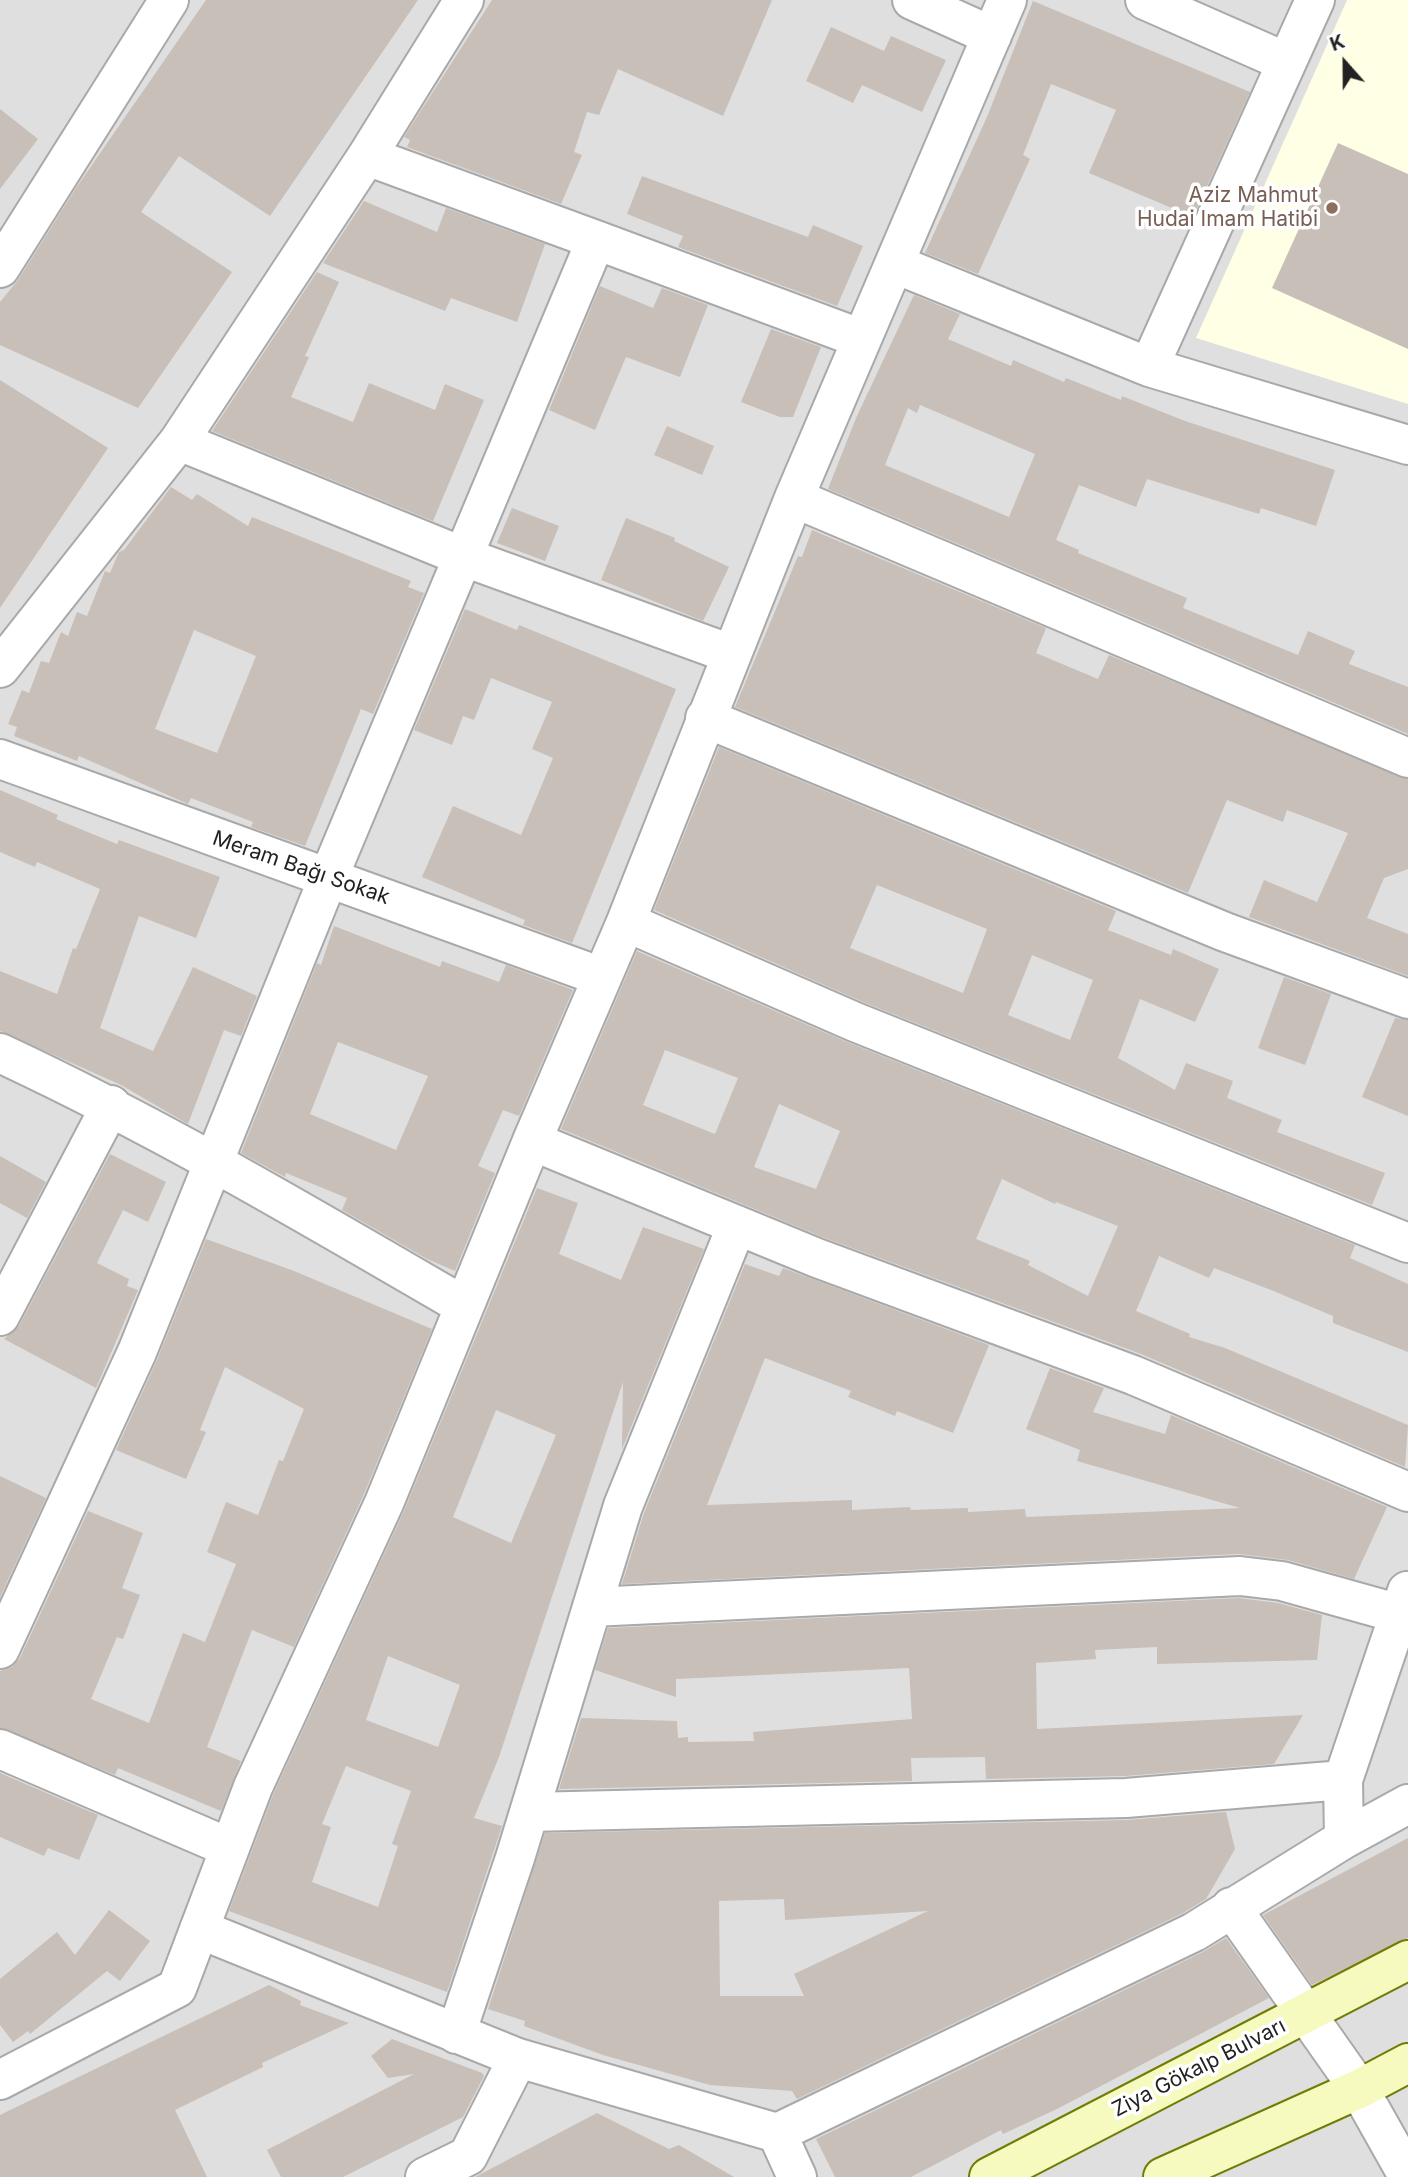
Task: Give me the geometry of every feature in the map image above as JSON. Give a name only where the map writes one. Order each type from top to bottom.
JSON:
[{"type":"main road","name":"Ziya Gökalp Bulvarı","points":[[989,2177],[1408,1960]]},
{"type":"main road","points":[[1163,2177],[1359,2089],[1408,2063]]},
{"type":"street","points":[[0,268],[169,0]]},
{"type":"street","points":[[0,668],[179,441],[367,156],[464,0]]},
{"type":"street","points":[[912,0],[992,36]]},
{"type":"street","points":[[0,2080],[177,1988],[253,1787],[384,1503],[532,1141],[626,922],[794,498],[1007,0]]},
{"type":"street","points":[[1145,0],[1286,62]]},
{"type":"street","points":[[1149,367],[1315,0]]},
{"type":"street","points":[[367,156],[862,339]]},
{"type":"street","points":[[0,1649],[137,1352],[212,1160],[329,876],[596,240]]},
{"type":"street","points":[[895,264],[1149,367],[1408,445]]},
{"type":"street","points":[[179,441],[464,557],[731,654]]},
{"type":"street","points":[[794,498],[1408,758]]},
{"type":"street","points":[[705,718],[1225,932],[1408,999]]},
{"type":"street","name":"Meram Bağı Sokak","points":[[0,759],[156,818],[329,876],[602,977]]},
{"type":"street","points":[[626,922],[868,1027],[1408,1243]]},
{"type":"street","points":[[0,1053],[111,1105],[212,1160],[464,1306]]},
{"type":"street","points":[[0,1316],[111,1105]]},
{"type":"street","points":[[532,1141],[737,1225],[1133,1376],[1408,1492]]},
{"type":"street","points":[[456,2034],[529,1812],[623,1506],[737,1225]]},
{"type":"street","points":[[592,1607],[1240,1576],[1404,1602],[1343,1780],[1344,1839]]},
{"type":"street","points":[[0,1749],[230,1848]]},
{"type":"street","points":[[529,1812],[863,1807],[1126,1798],[1343,1780]]},
{"type":"street","points":[[199,1929],[518,2058],[776,2133],[1194,1932],[1344,1839],[1408,1804]]},
{"type":"street","points":[[1231,1907],[1359,2089],[1408,2176]]},
{"type":"street","points":[[425,2177],[468,2156],[518,2058]]},
{"type":"street","points":[[776,2133],[797,2177]]},
{"type":"shaded area","points":[[0,0],[1408,0],[1408,2177],[0,2177]]},
{"type":"shaded area","name":"Aziz Mahmut Hudai Imam Hatibi","points":[[1347,0],[1408,0],[1408,404],[1196,338]]},
{"type":"building","points":[[206,0],[418,0],[270,216],[179,156],[141,212],[232,272],[138,408],[0,345],[0,302],[18,280],[76,188]]},
{"type":"building","points":[[492,0],[772,0],[723,116],[618,69],[599,115],[587,112],[574,152],[582,155],[561,204],[407,147],[410,140],[404,137]]},
{"type":"building","points":[[1033,1],[1250,92],[1193,217],[1089,173],[1116,110],[1051,84],[1023,155],[1030,159],[978,274],[925,253],[987,117]]},
{"type":"building","points":[[831,27],[884,51],[891,36],[946,60],[922,112],[862,85],[853,103],[806,81]]},
{"type":"building","points":[[0,109],[38,139],[0,189]]},
{"type":"building","points":[[1338,143],[1408,174],[1408,349],[1272,288]]},
{"type":"building","points":[[642,176],[808,237],[813,225],[863,246],[837,306],[678,247],[683,236],[627,214]]},
{"type":"building","points":[[364,201],[437,232],[446,208],[545,244],[517,322],[451,298],[445,311],[323,263]]},
{"type":"building","points":[[317,272],[339,282],[305,356],[309,357],[291,397],[353,422],[369,383],[435,410],[445,384],[484,400],[433,521],[212,431]]},
{"type":"building","points":[[600,286],[653,308],[662,288],[708,305],[680,377],[626,357],[595,430],[549,410]]},
{"type":"building","points":[[914,295],[960,314],[948,339],[1011,366],[1013,360],[1064,382],[1066,378],[1121,400],[1122,396],[1185,421],[1335,470],[1316,526],[1261,508],[1259,514],[1147,479],[1136,507],[1079,485],[1056,540],[1079,550],[1078,553],[1187,598],[1183,608],[1298,655],[1308,631],[1355,651],[1349,664],[1408,687],[1408,734],[828,489],[856,418]],"holes":[[[920,405],[1035,454],[1009,517],[885,465],[908,408],[917,413]]]},
{"type":"building","points":[[771,329],[821,347],[793,417],[780,417],[741,402]]},
{"type":"building","points":[[0,380],[108,448],[0,608]]},
{"type":"building","points":[[667,426],[714,446],[702,475],[654,455]]},
{"type":"building","points":[[171,487],[192,500],[197,494],[248,526],[252,517],[411,581],[408,587],[424,593],[373,714],[361,709],[305,846],[251,827],[253,822],[191,798],[188,804],[79,756],[77,761],[14,736],[17,727],[8,724],[22,690],[29,693],[41,661],[49,663],[61,632],[68,636],[77,612],[87,616],[105,571],[110,573],[119,552],[124,550]],"holes":[[[194,630],[256,656],[217,753],[155,729]]]},
{"type":"building","points":[[512,508],[559,526],[545,561],[497,543]]},
{"type":"building","points":[[626,518],[675,538],[674,541],[729,567],[703,621],[601,580]]},
{"type":"building","points":[[812,530],[1046,628],[1036,653],[1098,679],[1109,655],[1408,779],[1408,869],[1384,878],[1367,918],[1408,934],[1408,976],[1249,917],[1264,880],[1317,902],[1348,833],[1287,810],[1283,822],[1227,800],[1188,893],[735,707],[798,556],[802,557]]},
{"type":"building","points":[[465,609],[517,630],[519,625],[676,689],[572,943],[523,925],[525,920],[422,877],[453,806],[521,835],[553,758],[532,749],[552,702],[491,678],[474,720],[463,716],[452,745],[414,730]]},
{"type":"building","points":[[719,747],[1116,911],[1108,930],[1171,955],[1173,949],[1219,969],[1195,1022],[1140,999],[1118,1058],[1175,1090],[1186,1063],[1233,1081],[1227,1098],[1282,1120],[1277,1132],[1385,1173],[1372,1205],[863,1002],[654,910]],"holes":[[[877,885],[987,929],[963,993],[850,948]],[[1032,955],[1093,980],[1070,1040],[1008,1015]]]},
{"type":"building","points":[[0,790],[58,815],[56,819],[117,844],[119,840],[220,877],[196,938],[139,916],[100,1028],[153,1051],[193,967],[257,996],[241,1036],[224,1030],[188,1124],[121,1085],[0,1031],[0,971],[57,994],[73,948],[76,949],[100,889],[37,862],[35,867],[0,852]]},
{"type":"building","points":[[334,926],[440,967],[442,961],[499,982],[506,965],[573,990],[519,1116],[503,1110],[478,1166],[495,1173],[455,1271],[427,1259],[342,1210],[347,1198],[286,1173],[285,1177],[241,1153],[317,963],[321,965]],"holes":[[[338,1042],[428,1076],[396,1150],[310,1114]]]},
{"type":"building","points":[[637,951],[847,1042],[1355,1245],[1350,1258],[1408,1284],[1408,1352],[1333,1323],[1333,1316],[1214,1268],[1209,1278],[1159,1256],[1136,1311],[1190,1334],[1189,1337],[1225,1348],[1408,1425],[1405,1467],[1141,1354],[825,1238],[561,1129]],"holes":[[[665,1050],[738,1078],[715,1134],[643,1105]],[[779,1104],[840,1131],[816,1189],[754,1167]],[[1002,1179],[1055,1204],[1056,1202],[1118,1226],[1088,1296],[1028,1265],[1030,1261],[976,1239]]]},
{"type":"building","points":[[1284,977],[1331,994],[1305,1065],[1258,1048]]},
{"type":"building","points":[[1395,1018],[1408,1020],[1408,1116],[1362,1097]]},
{"type":"building","points":[[110,1154],[166,1182],[148,1222],[123,1210],[97,1263],[129,1279],[127,1286],[138,1290],[96,1388],[4,1339],[19,1326]]},
{"type":"building","points":[[0,1156],[46,1182],[27,1218],[0,1203]]},
{"type":"building","points":[[537,1188],[578,1203],[559,1254],[621,1280],[643,1227],[704,1249],[622,1449],[623,1382],[499,1757],[474,1818],[502,1826],[447,1992],[229,1911],[273,1795],[404,1511]],"holes":[[[496,1410],[556,1435],[511,1543],[453,1517]],[[388,1656],[460,1685],[438,1747],[366,1720]],[[346,1766],[411,1791],[392,1844],[398,1846],[378,1907],[312,1882],[331,1827],[322,1824]]]},
{"type":"building","points":[[206,1239],[294,1271],[432,1329],[364,1494],[294,1647],[252,1630],[207,1747],[241,1761],[221,1811],[118,1768],[115,1775],[0,1728],[0,1671],[12,1667],[20,1658],[88,1511],[143,1533],[122,1588],[140,1595],[123,1639],[117,1637],[91,1699],[149,1723],[183,1633],[205,1642],[236,1564],[207,1552],[226,1502],[258,1515],[279,1460],[283,1461],[304,1409],[225,1367],[200,1430],[206,1432],[186,1479],[116,1450],[157,1360]]},
{"type":"building","points":[[745,1264],[779,1276],[783,1268],[989,1345],[953,1433],[897,1411],[895,1416],[848,1397],[851,1391],[765,1358],[707,1505],[852,1500],[852,1510],[968,1508],[968,1512],[1025,1509],[1026,1517],[1240,1508],[1077,1461],[1080,1450],[1026,1429],[1050,1368],[1104,1388],[1093,1412],[1165,1434],[1171,1415],[1387,1507],[1354,1579],[1288,1560],[1239,1554],[622,1584],[644,1513]]},
{"type":"building","points":[[0,1476],[46,1498],[0,1597]]},
{"type":"building","points":[[1239,1598],[1278,1603],[1322,1615],[1317,1660],[1157,1664],[1157,1647],[1095,1650],[1096,1659],[1036,1663],[1037,1729],[1303,1715],[1274,1764],[1125,1776],[986,1779],[985,1757],[911,1758],[912,1781],[559,1789],[581,1718],[677,1721],[678,1738],[688,1737],[688,1742],[754,1741],[753,1732],[912,1719],[909,1668],[676,1679],[676,1697],[595,1670],[608,1628]]},
{"type":"building","points":[[0,1773],[98,1815],[79,1860],[48,1848],[44,1856],[0,1837]]},
{"type":"building","points":[[1226,1812],[1235,1849],[1206,1899],[1183,1913],[797,2099],[792,2091],[710,2085],[603,2055],[524,2026],[525,2021],[488,2009],[545,1833],[1127,1820]],"holes":[[[784,1899],[785,1920],[928,1911],[794,1974],[804,1996],[720,1996],[719,1901]]]},
{"type":"building","points":[[1408,1838],[1408,1938],[1312,1985],[1263,1915]]},
{"type":"building","points":[[109,1910],[150,1941],[120,1981],[107,1971],[30,2034],[28,2031],[13,2042],[0,2025],[0,1979],[57,1932],[75,1955]]},
{"type":"building","points":[[1226,1938],[1269,1998],[1057,2109],[1003,2134],[1001,2130],[911,2177],[835,2177],[816,2139],[1203,1952]]},
{"type":"building","points":[[269,1985],[301,2001],[300,2005],[349,2023],[262,2063],[263,2067],[175,2110],[207,2177],[0,2177],[0,2115]]},
{"type":"building","points":[[392,2039],[482,2073],[484,2076],[463,2117],[343,2177],[281,2177],[267,2150],[414,2074],[388,2078],[371,2056]]},
{"type":"building","points":[[597,2113],[669,2149],[679,2145],[734,2177],[475,2177]]},
{"type":"place","name":"Aziz Mahmut Hudai Imam Hatibi","points":[[1332,208]]}]
